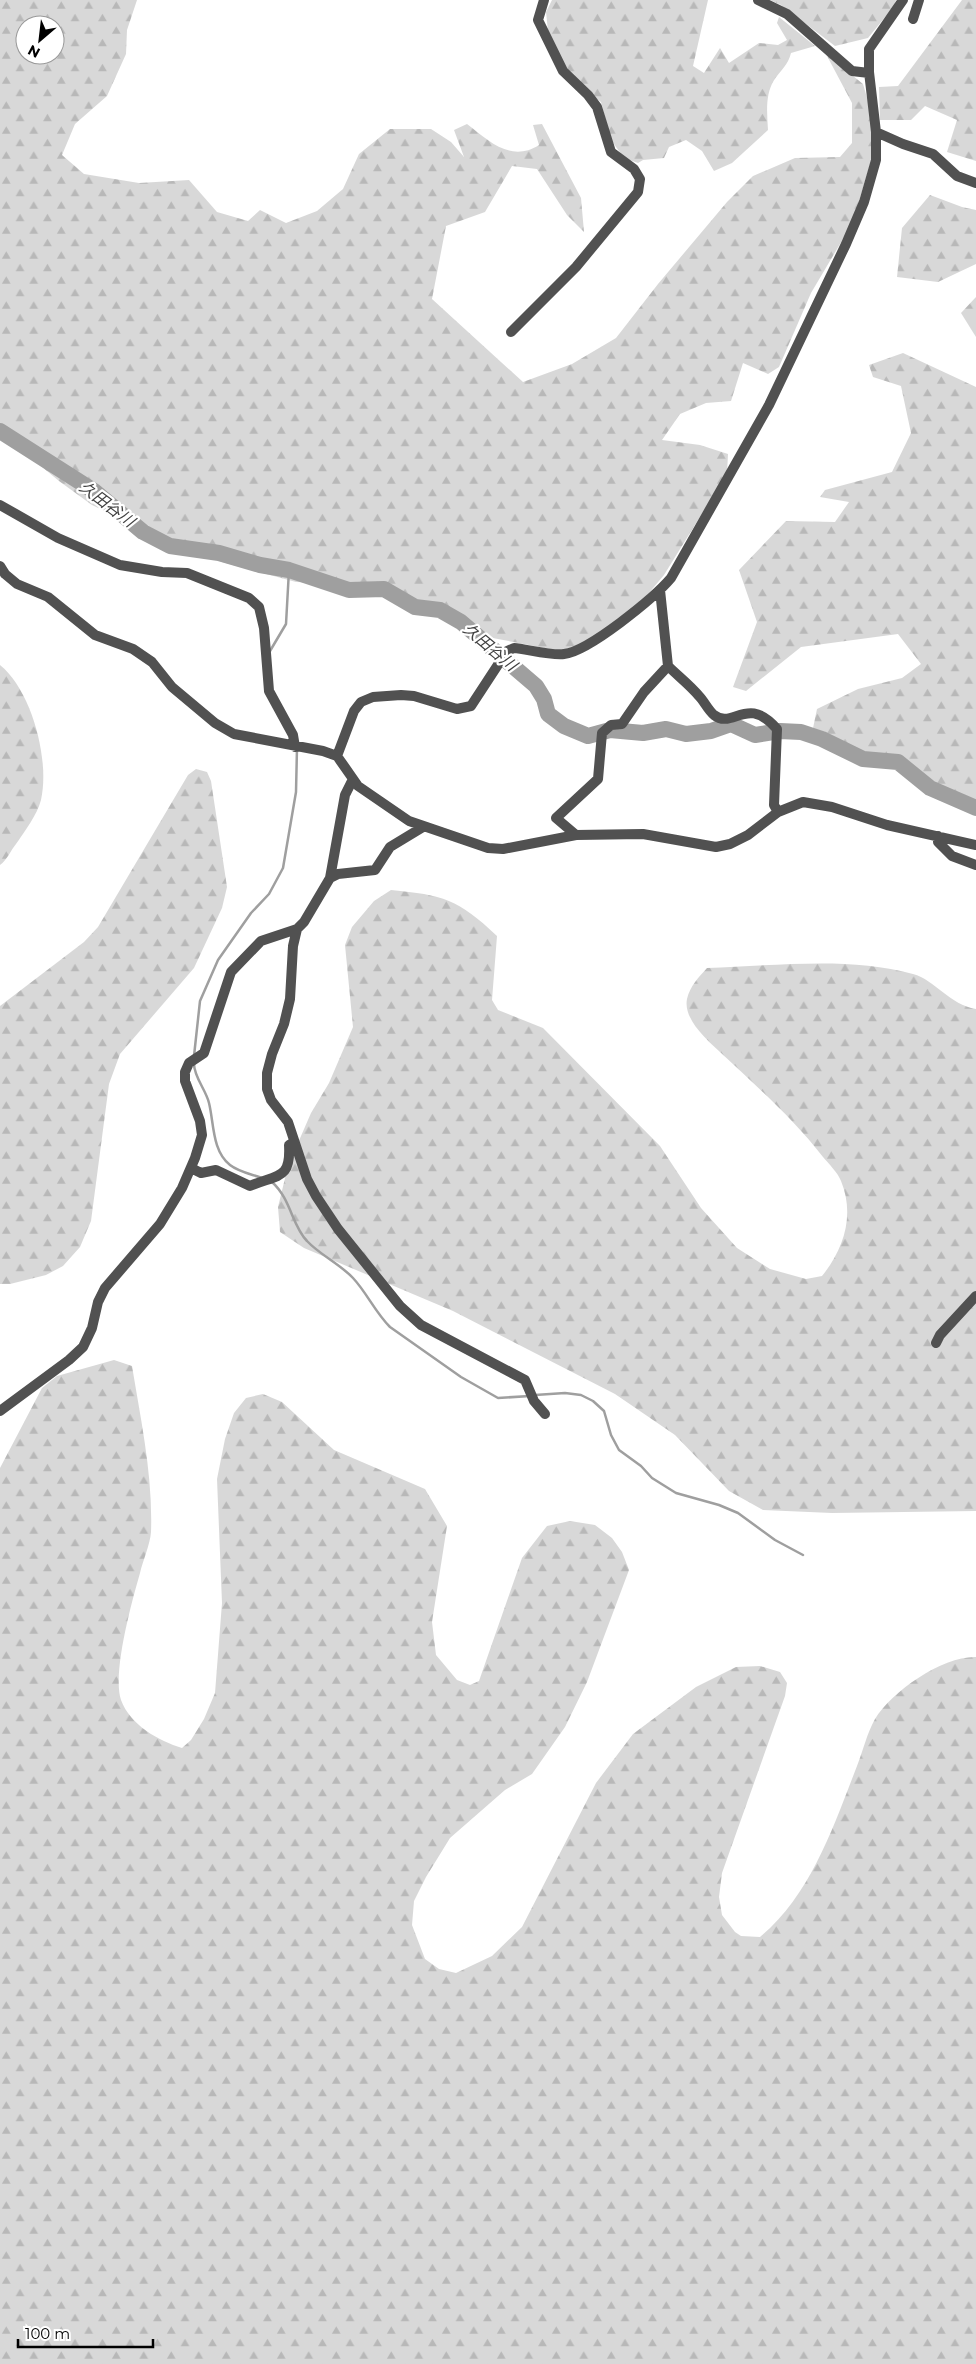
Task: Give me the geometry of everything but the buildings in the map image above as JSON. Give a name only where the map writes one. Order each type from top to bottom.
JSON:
[{"type":"street","points":[[511,332],[576,267],[638,192],[640,179],[634,170],[611,152],[597,108],[588,95],[563,71],[538,20],[544,0]]},
{"type":"street","points":[[758,0],[787,14],[852,71],[869,73]]},
{"type":"street","points":[[337,756],[354,710],[361,702],[373,698],[401,695],[414,696],[457,709],[471,706],[507,651],[514,648],[564,654],[585,646],[660,590],[671,578],[769,405],[846,244],[871,180],[876,160],[876,132],[869,73],[869,49],[903,0]]},
{"type":"street","points":[[913,19],[918,0]]},
{"type":"street","points":[[876,132],[932,154],[957,176],[976,182]]},
{"type":"street","points":[[0,505],[58,538],[120,565],[162,572],[187,573],[248,598],[259,607],[264,628],[269,691],[293,735],[295,747]]},
{"type":"street","points":[[0,566],[5,574],[17,584],[48,597],[95,635],[133,648],[152,662],[172,687],[215,723],[234,734],[323,751],[337,756],[352,781],[409,821],[488,848],[503,849],[576,835],[652,835],[716,847],[730,844],[748,835],[778,812],[803,802],[832,807],[857,817],[976,845]]},
{"type":"street","points":[[660,590],[668,666],[699,695],[714,715],[725,719],[756,712],[767,718],[777,729],[774,805],[778,812]]},
{"type":"street","points":[[576,835],[556,818],[598,779],[602,733],[611,725],[622,724],[644,692],[668,666]]},
{"type":"street","points":[[0,1411],[69,1360],[83,1347],[92,1328],[98,1302],[105,1288],[160,1224],[182,1188],[202,1134],[200,1121],[185,1082],[185,1072],[189,1063],[204,1053],[230,972],[261,941],[297,929],[304,922],[330,878],[345,795],[352,781]]},
{"type":"street","points":[[330,878],[338,874],[375,870],[390,847],[422,827]]},
{"type":"street","points":[[938,836],[938,842],[952,856],[976,865]]},
{"type":"street","points":[[297,929],[290,999],[267,1074],[267,1089],[271,1100],[288,1122],[316,1196],[338,1229],[400,1306],[421,1325],[525,1380],[534,1401],[545,1414]]},
{"type":"street","points":[[191,1168],[201,1173],[216,1170],[250,1186],[284,1173],[290,1164],[289,1145],[294,1142]]},
{"type":"street","points":[[936,1343],[940,1335],[976,1296]]},
{"type":"green space","points":[[0,0],[137,0],[127,30],[126,54],[107,96],[75,124],[62,155],[84,174],[139,183],[189,180],[217,212],[248,221],[260,210],[286,223],[317,211],[343,189],[359,154],[390,129],[431,129],[451,142],[464,157],[454,130],[467,124],[501,148],[519,152],[539,145],[533,125],[542,124],[581,198],[584,232],[567,215],[537,169],[512,166],[485,212],[446,226],[432,299],[523,382],[572,364],[616,338],[658,284],[727,202],[753,176],[795,158],[840,157],[852,143],[852,103],[826,54],[863,84],[871,123],[871,161],[853,222],[811,293],[779,367],[768,374],[743,363],[731,401],[706,403],[680,414],[662,440],[700,445],[728,454],[727,473],[664,575],[632,613],[572,649],[555,650],[482,636],[467,628],[447,612],[414,603],[381,586],[357,588],[333,583],[296,582],[222,562],[172,543],[92,505],[59,481],[0,432]]},
{"type":"green space","points":[[552,0],[708,0],[693,66],[704,73],[720,48],[729,63],[759,43],[778,45],[787,40],[777,23],[779,17],[815,46],[791,53],[786,64],[774,80],[769,92],[767,104],[768,130],[732,163],[714,171],[702,151],[686,140],[669,147],[664,158],[643,160],[638,163],[624,158],[611,140],[601,102],[581,87],[564,66],[548,31],[546,12]]},
{"type":"green space","points":[[770,0],[896,0],[894,6],[868,38],[835,46],[781,5]]},
{"type":"green space","points":[[962,0],[976,0],[976,161],[947,152],[957,120],[925,106],[911,120],[880,120],[879,87],[898,86]]},
{"type":"green space","points":[[930,195],[976,210],[976,264],[938,282],[897,277],[902,228]]},
{"type":"green space","points":[[976,297],[976,337],[961,313]]},
{"type":"green space","points":[[903,353],[976,387],[976,804],[946,793],[904,762],[883,758],[851,757],[812,733],[817,709],[858,689],[902,678],[921,664],[898,634],[801,647],[746,691],[733,687],[757,622],[739,570],[786,521],[835,522],[849,502],[820,497],[825,490],[892,472],[911,433],[901,386],[873,377],[869,365]]},
{"type":"green space","points":[[0,665],[21,691],[36,727],[43,766],[43,784],[41,800],[34,817],[7,858],[0,865]]},
{"type":"green space","points":[[196,769],[207,772],[211,781],[227,887],[222,908],[194,968],[120,1054],[109,1084],[91,1221],[80,1247],[63,1266],[46,1275],[10,1284],[0,1284],[0,1006],[84,942],[98,927],[188,775]]},
{"type":"green space","points":[[391,890],[424,894],[449,901],[471,914],[497,936],[492,1000],[498,1010],[543,1028],[660,1146],[701,1208],[737,1248],[770,1269],[806,1279],[822,1276],[830,1266],[841,1243],[847,1219],[847,1206],[841,1181],[799,1129],[709,1041],[692,1021],[687,1007],[687,999],[698,978],[707,968],[811,963],[863,965],[889,968],[921,977],[958,1003],[976,1009],[976,1511],[832,1513],[763,1510],[729,1491],[675,1435],[615,1394],[453,1311],[304,1248],[280,1232],[278,1207],[288,1166],[311,1113],[329,1083],[353,1027],[345,945],[352,927],[374,901]]},
{"type":"green space","points":[[114,1360],[132,1366],[146,1449],[151,1511],[149,1542],[124,1637],[119,1688],[121,1700],[131,1717],[146,1731],[173,1745],[182,1748],[191,1740],[204,1719],[215,1693],[222,1603],[217,1479],[225,1439],[234,1413],[246,1398],[263,1394],[282,1402],[334,1450],[425,1489],[447,1526],[432,1622],[436,1655],[457,1680],[470,1685],[479,1681],[522,1558],[547,1526],[570,1521],[595,1525],[612,1538],[622,1552],[629,1570],[587,1682],[565,1727],[532,1774],[505,1790],[450,1838],[414,1901],[412,1925],[425,1959],[439,1969],[456,1973],[492,1956],[522,1927],[596,1783],[633,1734],[696,1687],[736,1667],[760,1666],[780,1672],[787,1683],[785,1696],[722,1873],[719,1897],[722,1915],[735,1932],[741,1936],[760,1937],[778,1920],[793,1901],[819,1858],[830,1835],[870,1730],[883,1708],[906,1687],[934,1669],[963,1658],[976,1657],[976,2364],[0,2364],[0,1468],[42,1388],[57,1376]]},
{"type":"waterway","name":"久田谷川","points":[[0,431],[94,491],[143,532],[170,546],[219,553],[260,565],[289,570],[349,590],[384,589],[415,607],[440,610],[461,622],[536,686],[544,699],[548,714],[564,726],[588,736],[610,730],[643,733],[666,729],[686,734],[711,731],[731,724],[755,735],[780,731],[801,732],[822,739],[863,759],[898,762],[930,788],[976,808]]},
{"type":"waterway","points":[[270,651],[286,624],[289,570]]},
{"type":"waterway","points":[[194,1056],[200,1001],[218,960],[251,913],[269,894],[283,868],[296,792],[297,748]]},
{"type":"waterway","points":[[194,1064],[196,1074],[209,1103],[217,1145],[224,1159],[241,1171],[262,1178]]},
{"type":"waterway","points":[[272,1182],[283,1196],[302,1235],[312,1246],[353,1278],[390,1327],[461,1377],[498,1398],[530,1396]]},
{"type":"waterway","points":[[535,1395],[565,1393],[581,1395],[593,1401],[604,1411],[611,1435],[619,1450],[641,1466],[652,1478],[676,1493],[719,1505],[738,1513],[775,1540],[803,1555]]}]
